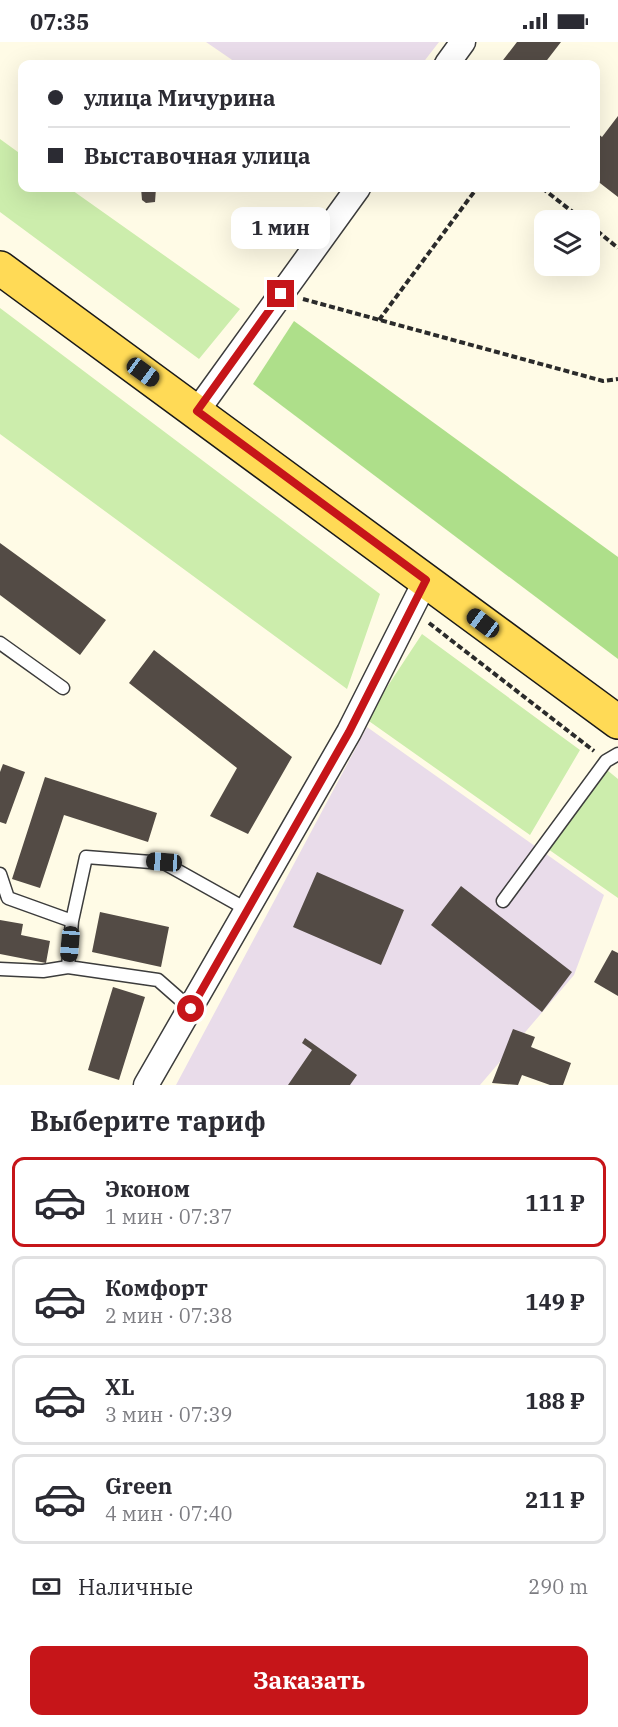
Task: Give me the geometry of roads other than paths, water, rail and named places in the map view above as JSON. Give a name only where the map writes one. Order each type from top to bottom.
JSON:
[{"type":"main road","points":[[0,268],[618,722]]},
{"type":"street","points":[[450,60],[463,42]]},
{"type":"street","points":[[197,411],[355,192]]},
{"type":"street","points":[[146,1085],[349,732],[426,580]]},
{"type":"lane","points":[[0,643],[63,688]]},
{"type":"lane","points":[[503,901],[606,761],[618,754]]},
{"type":"lane","points":[[68,967],[72,921],[86,857],[164,862],[248,910]]},
{"type":"lane","points":[[0,874],[8,898],[72,921]]},
{"type":"lane","points":[[0,969],[43,971],[68,967],[158,980],[191,1009]]}]
